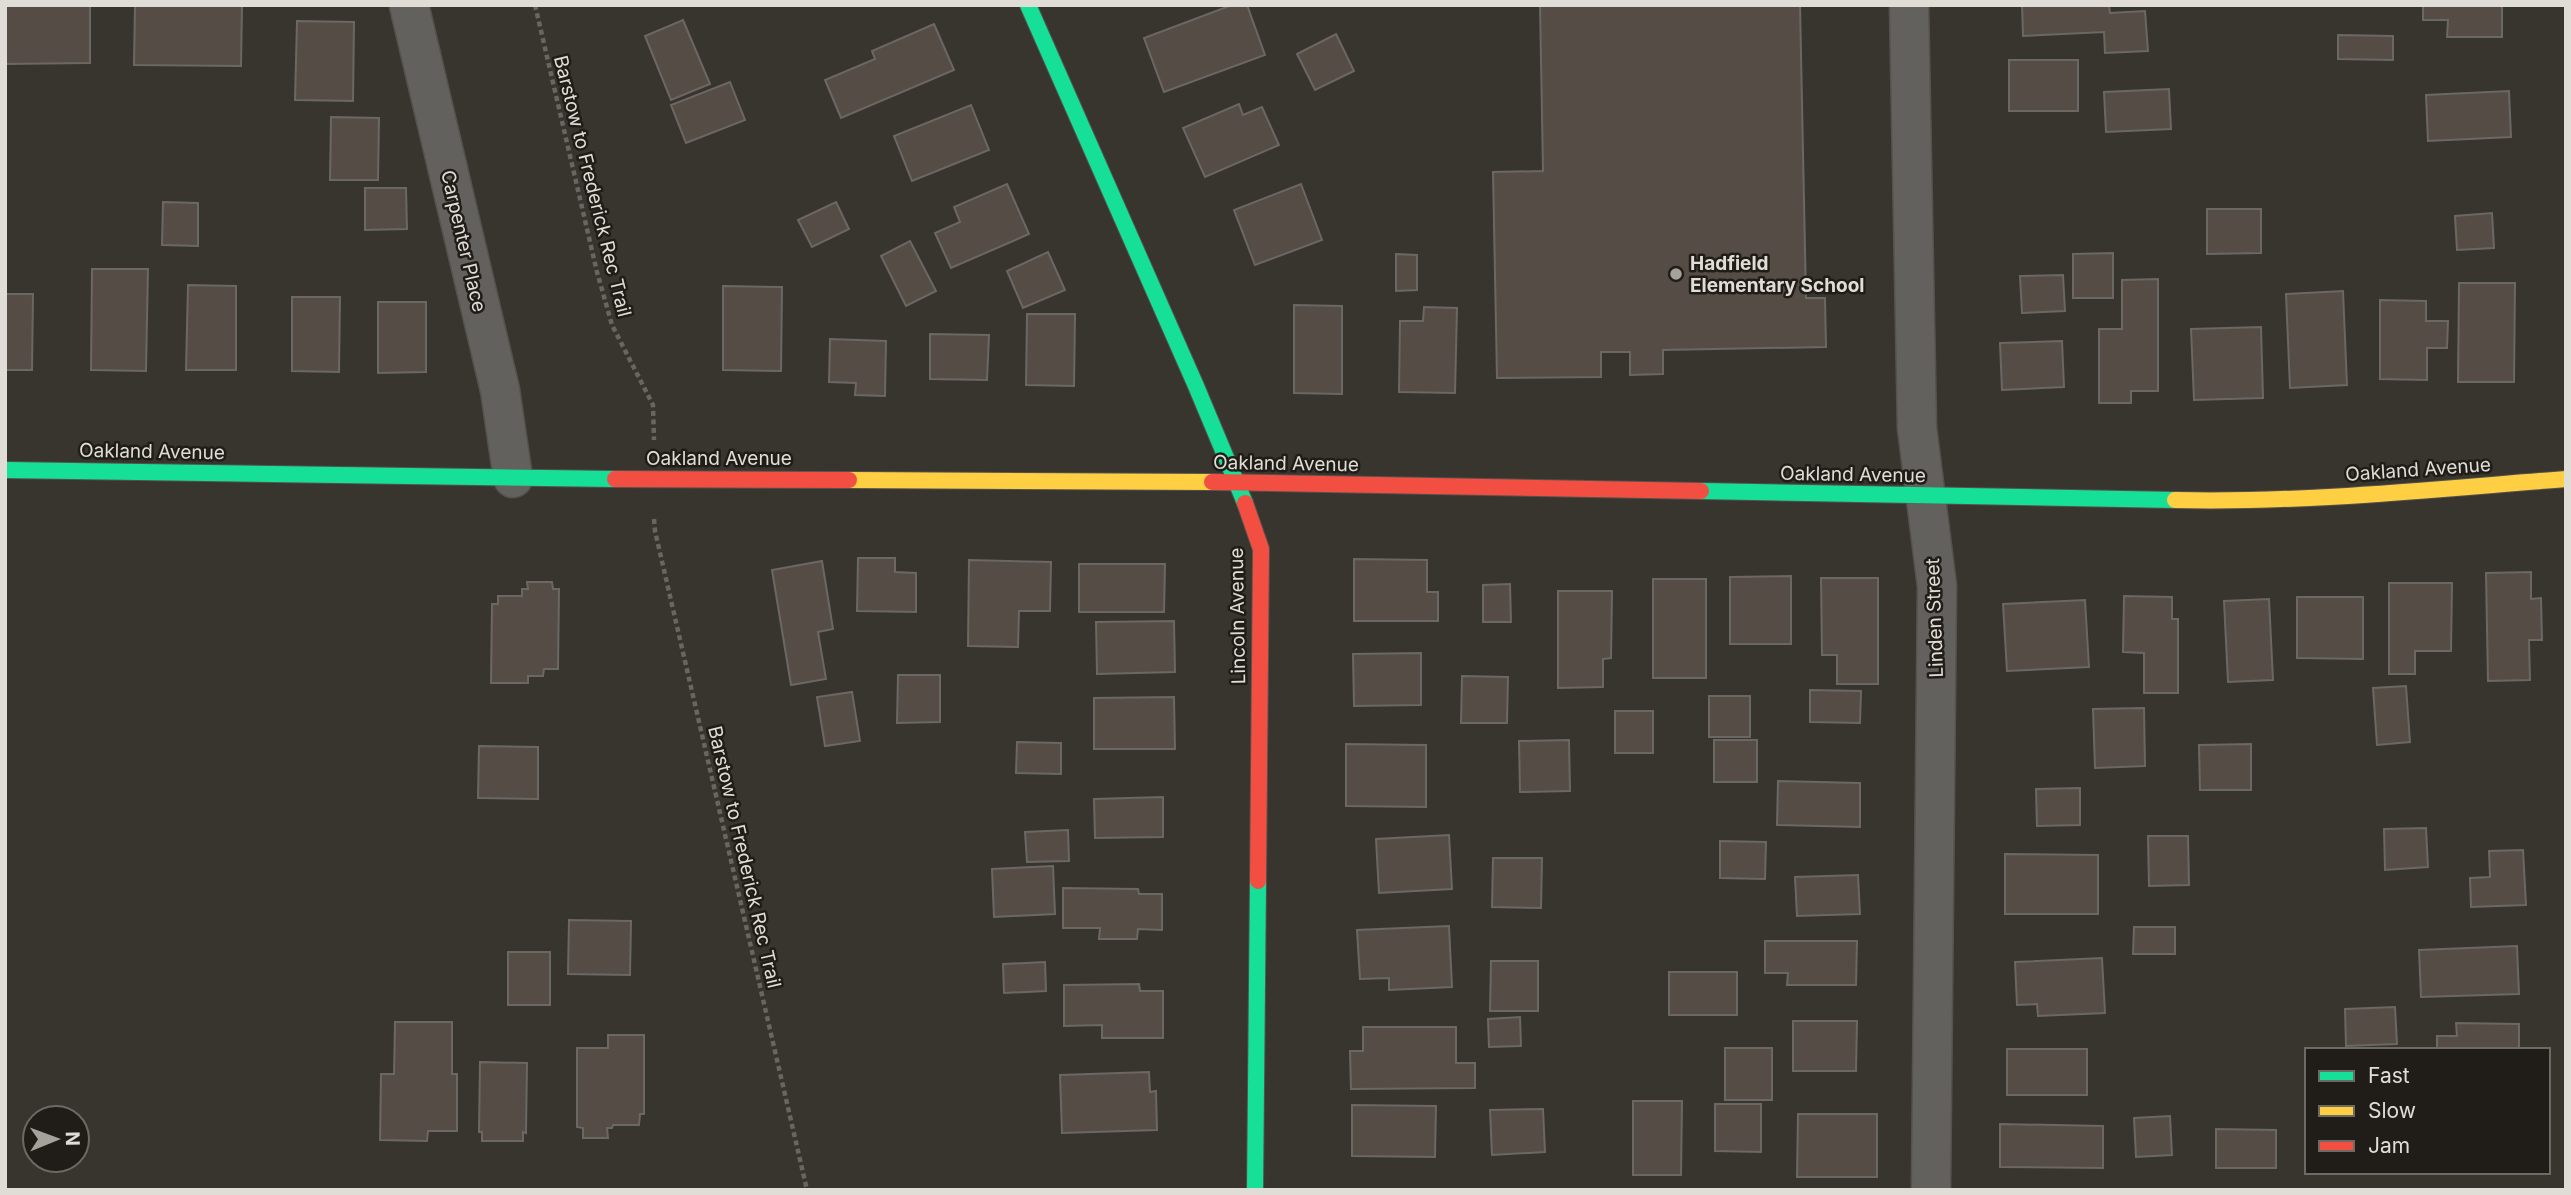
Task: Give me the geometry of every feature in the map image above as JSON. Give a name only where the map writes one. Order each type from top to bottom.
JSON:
[{"type":"street","name":"Carpenter Place","points":[[409,5],[500,390],[513,478]]},
{"type":"street","name":"Lincoln Avenue","points":[[1028,5],[1238,484],[1261,549],[1255,1190]]},
{"type":"street","name":"Linden Street","points":[[1909,5],[1917,428],[1937,586],[1931,1190]]},
{"type":"street","name":"Oakland Avenue","points":[[5,470],[513,478],[1152,481],[2215,501],[2400,492],[2566,479]]},
{"type":"path","name":"Barstow to Frederick Rec Trail","points":[[535,5],[600,285],[612,325],[653,405],[654,449]]},
{"type":"path","name":"Barstow to Frederick Rec Trail","points":[[654,531],[807,1190]]},
{"type":"building","points":[[5,5],[90,5],[90,63],[5,64]]},
{"type":"building","points":[[135,5],[242,5],[241,66],[134,65]]},
{"type":"building","points":[[1232,5],[1247,5],[1265,55],[1164,92],[1144,38]]},
{"type":"building","name":"Hadfield Elementary School","points":[[1540,5],[1800,5],[1806,298],[1825,298],[1826,347],[1663,350],[1663,374],[1630,375],[1630,352],[1601,352],[1601,377],[1497,378],[1493,172],[1543,171]]},
{"type":"building","points":[[2022,5],[2109,5],[2110,13],[2145,11],[2148,51],[2105,53],[2104,32],[2023,36]]},
{"type":"building","points":[[2423,5],[2502,5],[2502,37],[2447,37],[2448,20],[2423,20]]},
{"type":"building","points":[[683,20],[710,84],[671,100],[645,36]]},
{"type":"building","points":[[297,21],[354,22],[353,101],[295,100]]},
{"type":"building","points":[[934,24],[954,70],[841,118],[825,80],[875,59],[872,51]]},
{"type":"building","points":[[1336,34],[1354,71],[1315,90],[1297,54]]},
{"type":"building","points":[[2338,35],[2393,36],[2393,60],[2338,59]]},
{"type":"building","points":[[2009,60],[2078,60],[2078,111],[2009,111]]},
{"type":"building","points":[[730,82],[745,120],[686,143],[671,105]]},
{"type":"building","points":[[2169,89],[2171,129],[2106,132],[2104,92]]},
{"type":"building","points":[[2509,91],[2511,137],[2428,141],[2426,95]]},
{"type":"building","points":[[1239,104],[1243,115],[1262,107],[1279,145],[1205,177],[1183,128]]},
{"type":"building","points":[[971,105],[989,150],[912,181],[894,136]]},
{"type":"building","points":[[331,117],[379,118],[378,180],[330,180]]},
{"type":"building","points":[[1007,184],[1029,234],[951,268],[935,233],[960,222],[954,207]]},
{"type":"building","points":[[1301,184],[1322,240],[1255,265],[1234,210]]},
{"type":"building","points":[[365,188],[406,188],[407,229],[365,230]]},
{"type":"building","points":[[163,202],[198,203],[198,246],[162,245]]},
{"type":"building","points":[[836,202],[849,229],[812,247],[798,220]]},
{"type":"building","points":[[2207,209],[2261,209],[2261,253],[2207,254]]},
{"type":"building","points":[[2492,213],[2494,248],[2457,250],[2455,216]]},
{"type":"building","points":[[910,241],[936,291],[906,306],[881,256]]},
{"type":"building","points":[[1048,252],[1065,290],[1023,308],[1007,271]]},
{"type":"building","points":[[2113,253],[2113,298],[2073,298],[2073,254]]},
{"type":"building","points":[[1396,254],[1417,255],[1417,290],[1396,291]]},
{"type":"building","points":[[92,269],[148,269],[146,371],[91,370]]},
{"type":"building","points":[[2063,275],[2065,311],[2022,313],[2020,276]]},
{"type":"building","points":[[2158,279],[2158,391],[2131,391],[2131,403],[2099,403],[2099,329],[2122,329],[2122,280]]},
{"type":"building","points":[[2459,283],[2515,283],[2514,382],[2458,382]]},
{"type":"building","points":[[188,285],[236,286],[236,370],[186,370]]},
{"type":"building","points":[[723,286],[782,287],[781,371],[723,370]]},
{"type":"building","points":[[2343,291],[2347,385],[2290,388],[2286,294]]},
{"type":"building","points":[[5,294],[33,294],[32,370],[5,370]]},
{"type":"building","points":[[292,297],[340,297],[339,372],[292,371]]},
{"type":"building","points":[[2380,300],[2426,301],[2426,321],[2448,321],[2447,348],[2427,348],[2427,380],[2380,379]]},
{"type":"building","points":[[378,302],[426,302],[426,372],[378,373]]},
{"type":"building","points":[[1294,305],[1342,306],[1342,394],[1294,393]]},
{"type":"building","points":[[1424,307],[1457,308],[1455,393],[1399,392],[1400,321],[1423,321]]},
{"type":"building","points":[[1027,314],[1075,314],[1074,386],[1026,385]]},
{"type":"building","points":[[2261,327],[2263,398],[2194,400],[2191,329]]},
{"type":"building","points":[[930,334],[989,335],[987,380],[930,379]]},
{"type":"building","points":[[830,339],[886,341],[885,396],[855,395],[856,383],[829,382]]},
{"type":"building","points":[[2062,341],[2064,387],[2002,390],[2000,343]]},
{"type":"building","points":[[858,558],[895,558],[895,572],[916,573],[916,612],[857,611]]},
{"type":"building","points":[[1354,559],[1427,560],[1427,592],[1438,592],[1438,621],[1354,621]]},
{"type":"building","points":[[969,560],[1051,562],[1050,611],[1019,611],[1018,647],[968,646]]},
{"type":"building","points":[[822,561],[833,629],[818,632],[826,679],[791,685],[772,570]]},
{"type":"building","points":[[1079,564],[1165,564],[1164,612],[1079,612]]},
{"type":"building","points":[[2531,572],[2531,599],[2541,598],[2542,640],[2529,640],[2530,680],[2488,681],[2486,573]]},
{"type":"building","points":[[1791,576],[1791,644],[1730,644],[1730,577]]},
{"type":"building","points":[[1821,578],[1878,578],[1878,684],[1837,684],[1837,655],[1822,655]]},
{"type":"building","points":[[1653,579],[1706,579],[1706,678],[1653,678]]},
{"type":"building","points":[[527,582],[552,582],[553,589],[559,589],[558,669],[544,669],[543,676],[528,676],[528,683],[491,683],[492,604],[498,604],[498,596],[522,596],[522,589],[528,589]]},
{"type":"building","points":[[2389,583],[2452,583],[2451,651],[2415,651],[2415,674],[2389,674]]},
{"type":"building","points":[[1510,584],[1511,622],[1483,622],[1483,585]]},
{"type":"building","points":[[1558,591],[1612,591],[1611,658],[1603,659],[1603,687],[1558,688]]},
{"type":"building","points":[[2124,596],[2172,597],[2172,619],[2178,619],[2178,693],[2144,693],[2144,653],[2123,652]]},
{"type":"building","points":[[2297,597],[2363,597],[2363,659],[2297,658]]},
{"type":"building","points":[[2269,599],[2273,680],[2228,682],[2224,601]]},
{"type":"building","points":[[2085,600],[2089,667],[2007,671],[2003,604]]},
{"type":"building","points":[[1174,621],[1175,672],[1097,674],[1096,622]]},
{"type":"building","points":[[1421,653],[1421,705],[1354,706],[1353,654]]},
{"type":"building","points":[[898,675],[940,675],[940,722],[897,723]]},
{"type":"building","points":[[1462,676],[1508,677],[1507,723],[1461,723]]},
{"type":"building","points":[[2406,686],[2410,742],[2377,745],[2373,688]]},
{"type":"building","points":[[1810,690],[1861,691],[1860,723],[1810,722]]},
{"type":"building","points":[[852,692],[860,741],[825,746],[817,697]]},
{"type":"building","points":[[1709,696],[1750,696],[1750,737],[1709,737]]},
{"type":"building","points":[[1174,697],[1175,749],[1094,749],[1094,698]]},
{"type":"building","points":[[2144,708],[2145,766],[2095,768],[2093,709]]},
{"type":"building","points":[[1615,711],[1653,711],[1653,753],[1615,753]]},
{"type":"building","points":[[1569,740],[1570,791],[1520,792],[1519,741]]},
{"type":"building","points":[[1714,740],[1757,740],[1757,782],[1714,782]]},
{"type":"building","points":[[1017,742],[1061,743],[1061,774],[1016,773]]},
{"type":"building","points":[[1346,744],[1426,745],[1426,807],[1346,806]]},
{"type":"building","points":[[2251,744],[2251,790],[2200,790],[2199,745]]},
{"type":"building","points":[[479,746],[538,747],[538,799],[478,798]]},
{"type":"building","points":[[1778,781],[1860,783],[1860,827],[1777,825]]},
{"type":"building","points":[[2080,788],[2080,825],[2037,826],[2036,789]]},
{"type":"building","points":[[1163,797],[1163,837],[1095,838],[1094,799]]},
{"type":"building","points":[[2426,828],[2428,867],[2385,870],[2384,829]]},
{"type":"building","points":[[1068,830],[1069,861],[1027,862],[1025,832]]},
{"type":"building","points":[[1449,835],[1452,889],[1379,893],[1376,839]]},
{"type":"building","points":[[2148,836],[2188,836],[2189,885],[2149,886]]},
{"type":"building","points":[[1720,841],[1766,842],[1765,879],[1720,878]]},
{"type":"building","points":[[2523,850],[2526,905],[2471,907],[2470,878],[2490,877],[2489,851]]},
{"type":"building","points":[[2005,854],[2098,855],[2098,914],[2005,914]]},
{"type":"building","points":[[1493,858],[1542,858],[1541,908],[1492,907]]},
{"type":"building","points":[[1053,866],[1055,914],[994,917],[992,869]]},
{"type":"building","points":[[1858,875],[1860,914],[1797,916],[1795,877]]},
{"type":"building","points":[[1063,888],[1138,889],[1139,894],[1162,894],[1162,930],[1138,929],[1137,939],[1099,939],[1100,928],[1063,928]]},
{"type":"building","points":[[569,920],[631,921],[630,975],[568,974]]},
{"type":"building","points":[[1449,926],[1452,987],[1389,990],[1389,978],[1360,979],[1357,930]]},
{"type":"building","points":[[2134,927],[2175,927],[2175,954],[2133,954]]},
{"type":"building","points":[[1765,941],[1857,941],[1856,985],[1787,985],[1788,973],[1765,973]]},
{"type":"building","points":[[2517,946],[2519,994],[2421,997],[2419,950]]},
{"type":"building","points":[[508,952],[550,952],[550,1005],[508,1005]]},
{"type":"building","points":[[2102,958],[2105,1013],[2038,1016],[2037,1004],[2017,1005],[2015,962]]},
{"type":"building","points":[[1491,961],[1538,961],[1538,1011],[1490,1011]]},
{"type":"building","points":[[1045,962],[1046,991],[1004,993],[1003,964]]},
{"type":"building","points":[[1669,972],[1737,972],[1737,1015],[1669,1015]]},
{"type":"building","points":[[1139,984],[1140,991],[1163,991],[1163,1038],[1102,1038],[1102,1025],[1064,1026],[1064,985]]},
{"type":"building","points":[[2395,1007],[2397,1044],[2346,1046],[2345,1009]]},
{"type":"building","points":[[1520,1017],[1521,1046],[1489,1047],[1488,1019]]},
{"type":"building","points":[[1793,1021],[1857,1021],[1856,1071],[1793,1071]]},
{"type":"building","points":[[395,1022],[452,1022],[452,1074],[457,1074],[457,1131],[428,1131],[427,1141],[380,1140],[381,1074],[394,1074]]},
{"type":"building","points":[[2456,1023],[2519,1024],[2519,1048],[2437,1048],[2437,1036],[2457,1036]]},
{"type":"building","points":[[1363,1027],[1456,1027],[1456,1063],[1475,1063],[1475,1088],[1351,1089],[1350,1051],[1363,1051]]},
{"type":"building","points":[[608,1035],[644,1035],[644,1114],[640,1114],[639,1125],[613,1125],[612,1128],[607,1128],[608,1138],[583,1138],[583,1128],[577,1127],[577,1048],[608,1048]]},
{"type":"building","points":[[1725,1048],[1772,1048],[1772,1100],[1725,1100]]},
{"type":"building","points":[[2007,1049],[2087,1049],[2087,1095],[2007,1095]]},
{"type":"building","points":[[480,1062],[527,1063],[526,1133],[523,1132],[523,1141],[482,1141],[482,1132],[479,1132]]},
{"type":"building","points":[[1149,1072],[1150,1092],[1156,1091],[1157,1130],[1062,1133],[1060,1075]]},
{"type":"building","points":[[1633,1101],[1682,1101],[1681,1175],[1633,1175]]},
{"type":"building","points":[[1715,1104],[1761,1104],[1761,1152],[1715,1151]]},
{"type":"building","points":[[1352,1105],[1436,1106],[1435,1157],[1352,1156]]},
{"type":"building","points":[[1543,1109],[1545,1152],[1492,1155],[1490,1110]]},
{"type":"building","points":[[1798,1114],[1877,1114],[1877,1177],[1797,1177]]},
{"type":"building","points":[[2170,1116],[2172,1155],[2136,1157],[2134,1118]]},
{"type":"building","points":[[2000,1124],[2103,1126],[2103,1168],[2000,1167]]},
{"type":"building","points":[[2216,1129],[2276,1130],[2276,1168],[2216,1168]]},
{"type":"traffic: fast","points":[[1028,5],[1245,503]]},
{"type":"traffic: fast","points":[[5,470],[615,479]]},
{"type":"traffic: fast","points":[[1701,491],[2175,500]]},
{"type":"traffic: fast","points":[[1255,1190],[1258,881]]},
{"type":"traffic: slow","points":[[2175,500],[2322,497],[2566,479]]},
{"type":"traffic: slow","points":[[849,480],[1212,482]]},
{"type":"traffic: jam","points":[[615,479],[849,480]]},
{"type":"traffic: jam","points":[[1212,482],[1701,491]]},
{"type":"traffic: jam","points":[[1245,503],[1261,549],[1258,881]]},
{"type":"place","name":"Hadfield Elementary School","points":[[1676,274]]}]
